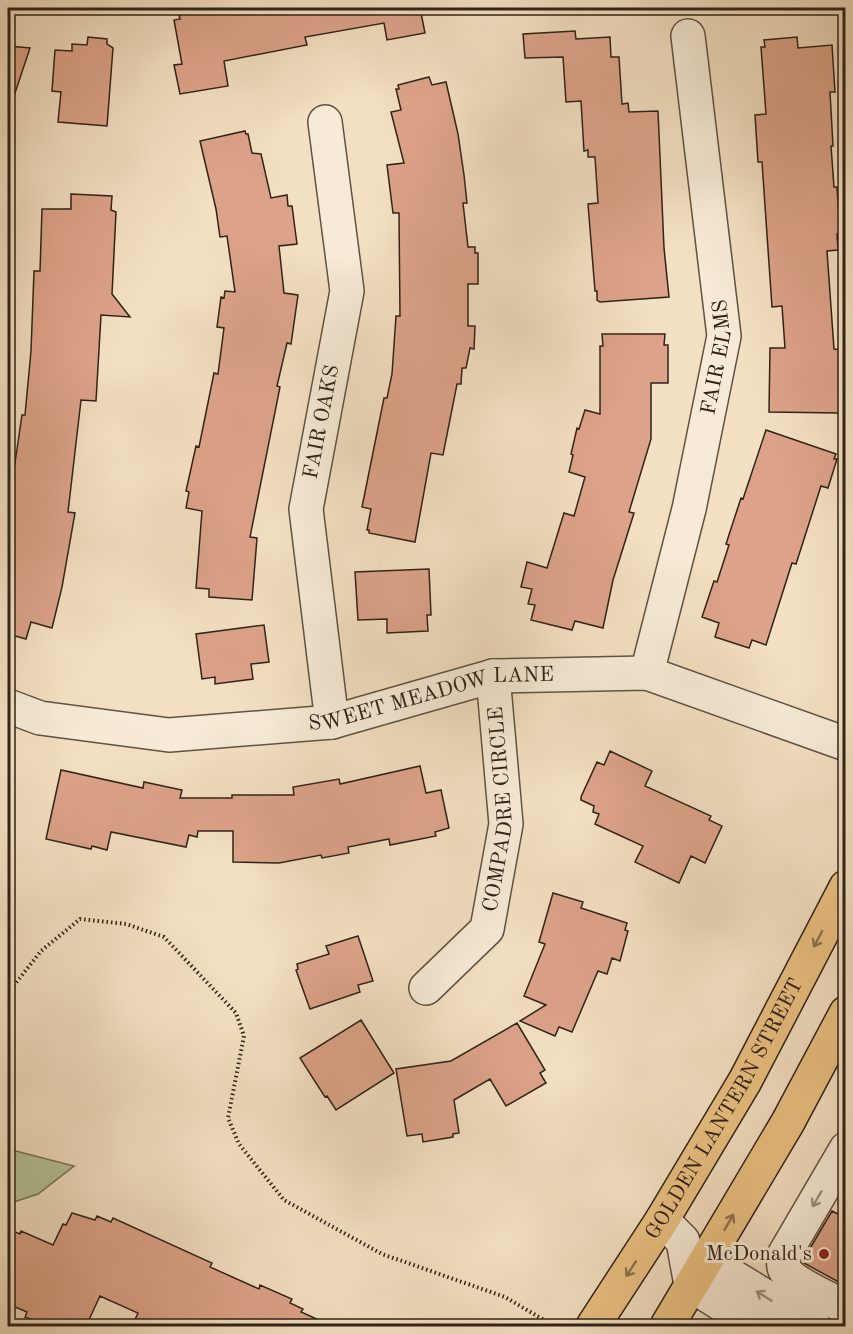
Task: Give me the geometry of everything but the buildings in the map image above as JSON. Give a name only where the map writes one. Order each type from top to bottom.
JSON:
[{"type":"main road","name":"GOLDEN LANTERN STREET","points":[[593,1326],[662,1220],[744,1081],[846,887]]},
{"type":"main road","points":[[666,1326],[788,1122],[846,1013]]},
{"type":"street","name":"FAIR ELMS","points":[[647,673],[689,509],[724,336],[688,36]]},
{"type":"street","name":"FAIR OAKS","points":[[324,122],[347,291],[306,509],[332,722]]},
{"type":"street","name":"SWEET MEADOW LANE","points":[[8,706],[40,718],[169,735],[332,722],[493,676],[647,673],[846,744]]},
{"type":"street","name":"COMPADRE CIRCLE","points":[[426,988],[488,929],[506,824],[493,676]]},
{"type":"street","points":[[846,1149],[784,1255],[783,1266],[786,1272],[795,1279],[846,1308]]},
{"type":"street","points":[[662,1220],[683,1241],[699,1273],[756,1326]]},
{"type":"street","points":[[699,1273],[814,1326]]},
{"type":"path","points":[[8,993],[41,951],[80,919],[126,924],[164,937],[236,1012],[244,1036],[228,1118],[239,1143],[284,1200],[382,1254],[505,1297],[554,1326]]},
{"type":"green space","points":[[8,1149],[74,1166],[38,1194],[8,1204]]},
{"type":"place","name":"McDonald's","points":[[824,1254]]}]
